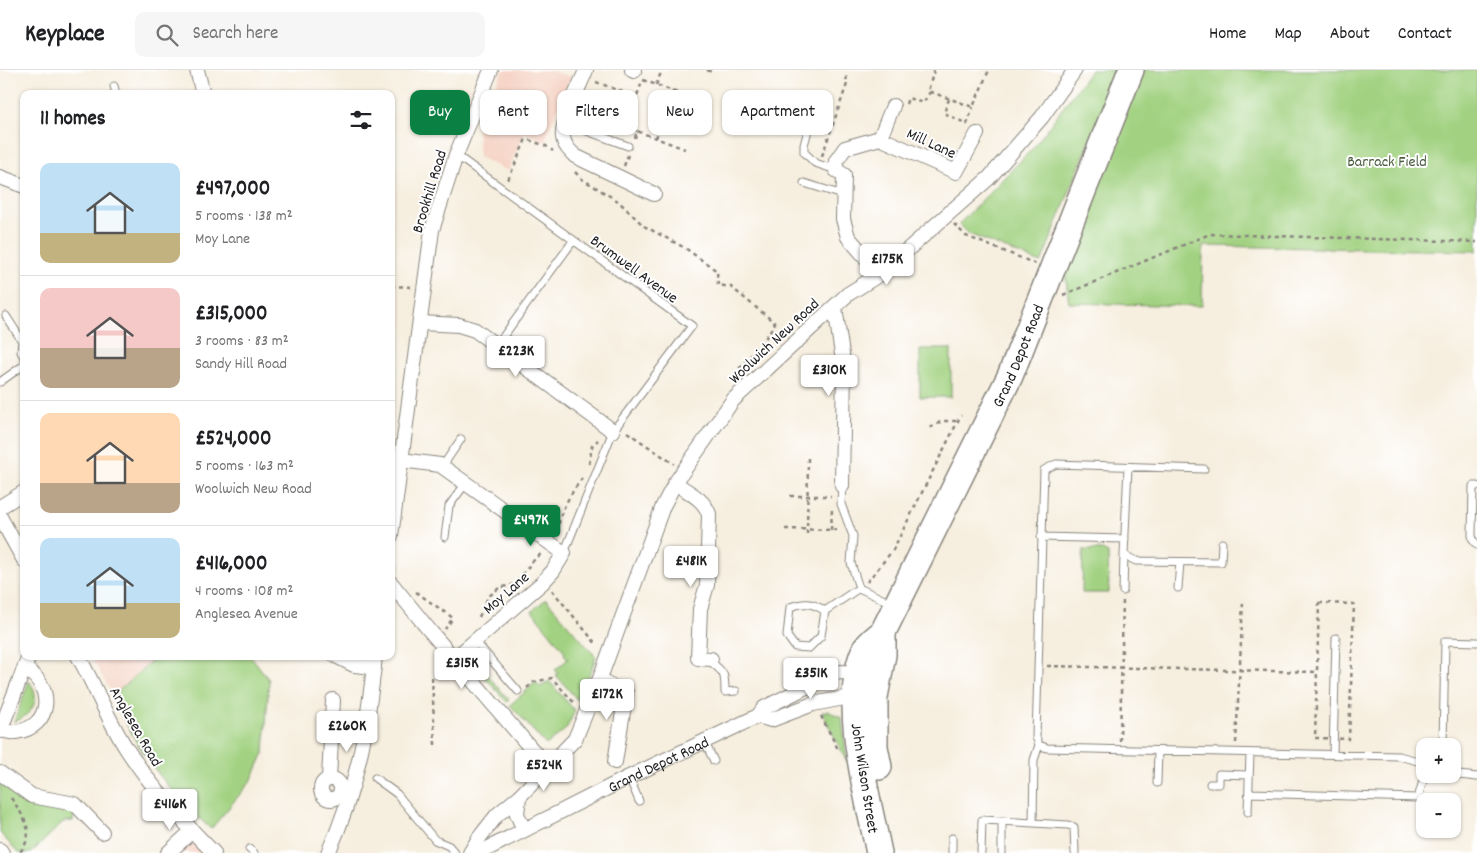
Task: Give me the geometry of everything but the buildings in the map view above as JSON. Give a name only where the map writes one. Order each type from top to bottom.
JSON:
[{"type":"highway","name":"Grand Depot Road","points":[[867,685],[865,649],[883,632],[1010,376],[1131,70]]},
{"type":"highway","name":"John Wilson Street","points":[[867,685],[859,747],[879,853]]},
{"type":"highway","name":"John Wilson Street","points":[[867,685],[895,853]]},
{"type":"street","points":[[197,70],[202,90]]},
{"type":"street","name":"Brookhill Road","points":[[395,506],[434,221],[456,155],[491,70]]},
{"type":"street","name":"Woolwich New Road","points":[[470,853],[478,838],[497,816],[519,797],[575,739],[599,681],[663,506],[675,483],[733,400],[848,294],[880,274],[989,178],[1042,117],[1075,70]]},
{"type":"street","points":[[577,90],[584,73]]},
{"type":"street","name":"Mill Lane","points":[[880,138],[892,111]]},
{"type":"street","name":"Mill Lane","points":[[836,170],[836,161],[845,148],[880,138],[956,172],[977,134]]},
{"type":"street","points":[[563,135],[566,146],[575,156],[654,194]]},
{"type":"street","points":[[836,170],[844,175],[843,219],[848,237],[880,274]]},
{"type":"street","points":[[0,177],[20,184]]},
{"type":"street","points":[[835,307],[844,368],[842,491]]},
{"type":"street","points":[[420,322],[459,325],[475,330],[613,432]]},
{"type":"street","points":[[401,460],[442,467],[557,545]]},
{"type":"street","points":[[675,483],[695,496],[707,508],[709,514],[707,585],[700,609],[698,658],[711,659]]},
{"type":"street","points":[[0,506],[20,494]]},
{"type":"street","points":[[0,517],[20,553]]},
{"type":"street","name":"Moy Lane","points":[[453,658],[475,642],[544,581],[553,571],[557,545]]},
{"type":"street","points":[[396,590],[547,767]]},
{"type":"street","name":"Anglesea Road","points":[[80,660],[127,750],[148,779],[192,831],[214,853]]},
{"type":"street","points":[[328,853],[345,794],[363,744],[374,662],[354,665],[344,660]]},
{"type":"street","points":[[27,663],[43,685],[46,697],[44,710],[39,720],[29,728],[16,732],[0,731],[27,663]]},
{"type":"street","name":"Grand Depot Road","points":[[478,853],[704,740],[758,716],[764,708],[828,676],[839,672],[867,685]]},
{"type":"street","points":[[599,681],[626,693],[615,762]]},
{"type":"street","name":"Grand Depot Road","points":[[758,716],[771,720],[867,685]]},
{"type":"street","points":[[333,700],[329,780],[322,785],[323,795],[332,799],[345,794]]},
{"type":"street","points":[[4,776],[32,796],[75,804],[102,832]]},
{"type":"street","points":[[519,797],[517,814],[524,830]]},
{"type":"street","points":[[168,853],[192,831]]},
{"type":"lane","points":[[599,135],[630,146]]},
{"type":"lane","points":[[807,135],[804,152],[819,165],[836,170]]},
{"type":"lane","name":"Brumwell Avenue","points":[[456,155],[692,326],[613,432]]},
{"type":"lane","points":[[804,183],[844,195]]},
{"type":"lane","points":[[497,345],[574,241]]},
{"type":"lane","points":[[6,316],[20,338]]},
{"type":"lane","points":[[0,382],[20,368]]},
{"type":"lane","points":[[557,545],[613,432]]},
{"type":"lane","points":[[442,467],[461,439]]},
{"type":"lane","points":[[1032,823],[1034,760],[1039,745],[1036,737],[1044,470],[1056,464],[1204,469]]},
{"type":"lane","points":[[1123,591],[1128,467]]},
{"type":"lane","points":[[445,537],[449,506],[466,483]]},
{"type":"lane","points":[[1477,486],[1473,486],[1472,535],[1472,540],[1477,545]]},
{"type":"lane","points":[[842,491],[841,504],[853,536],[851,563],[861,589],[896,606]]},
{"type":"lane","points":[[1041,537],[1125,539]]},
{"type":"lane","points":[[1124,555],[1136,561],[1221,562],[1222,543]]},
{"type":"lane","points":[[1178,588],[1180,562]]},
{"type":"lane","points":[[825,611],[815,604],[801,603],[790,607],[787,636],[795,647],[809,648],[820,636],[825,611],[861,589]]},
{"type":"lane","points":[[1333,754],[1336,638]]},
{"type":"lane","points":[[1443,738],[1445,641],[1477,642]]},
{"type":"lane","points":[[475,642],[519,692]]},
{"type":"lane","points":[[711,659],[722,671],[725,692],[736,691]]},
{"type":"lane","points":[[704,740],[714,761]]},
{"type":"lane","points":[[1039,745],[1047,748],[1399,756],[1416,761]]},
{"type":"lane","points":[[1157,783],[1158,751]]},
{"type":"lane","points":[[1248,812],[1250,753]]},
{"type":"lane","points":[[1210,784],[1219,784],[1219,774],[1249,775]]},
{"type":"lane","points":[[1461,775],[1477,777]]},
{"type":"lane","points":[[629,777],[639,801]]},
{"type":"lane","points":[[375,778],[397,794],[435,840],[449,846],[455,853]]},
{"type":"lane","points":[[1249,792],[1418,798],[1422,783]]},
{"type":"lane","points":[[981,853],[982,820],[1068,825],[1074,827],[1076,836],[1075,853]]},
{"type":"lane","points":[[1002,821],[1002,853]]},
{"type":"lane","points":[[952,838],[952,853]]},
{"type":"path","points":[[656,85],[662,70]]},
{"type":"path","points":[[707,70],[712,72]]},
{"type":"path","points":[[892,111],[906,104],[908,98],[923,103],[930,92],[928,91],[934,70]]},
{"type":"path","points":[[949,98],[944,113],[968,124],[973,107],[989,70]]},
{"type":"path","points":[[584,73],[622,90]]},
{"type":"path","points":[[636,74],[670,90]]},
{"type":"path","points":[[636,74],[637,90]]},
{"type":"path","points":[[819,165],[847,84],[846,74]]},
{"type":"path","points":[[930,92],[973,107]]},
{"type":"path","points":[[638,131],[685,149]]},
{"type":"path","points":[[634,139],[636,135]]},
{"type":"path","points":[[502,187],[510,177],[526,139],[546,146],[557,154]]},
{"type":"path","points":[[620,177],[630,146]]},
{"type":"path","points":[[570,166],[582,179],[618,201],[644,226],[685,248],[717,271],[718,286],[731,287],[775,323],[763,342],[735,373]]},
{"type":"path","points":[[960,230],[966,236],[1041,266]]},
{"type":"path","points":[[1067,292],[1210,234],[1477,242]]},
{"type":"path","points":[[395,286],[424,287]]},
{"type":"path","points":[[861,589],[892,550],[961,415]]},
{"type":"path","points":[[930,428],[942,421],[958,421]]},
{"type":"path","points":[[588,469],[592,446],[613,432],[684,472]]},
{"type":"path","points":[[807,534],[808,457]]},
{"type":"path","points":[[478,616],[488,597],[495,591],[515,584],[532,562],[557,545],[559,519],[570,493],[586,473]]},
{"type":"path","points":[[790,496],[808,496],[842,491]]},
{"type":"path","points":[[785,529],[850,529]]},
{"type":"path","points":[[395,571],[396,590],[417,591],[453,618],[438,640]]},
{"type":"path","points":[[544,581],[607,658]]},
{"type":"path","points":[[1120,750],[1123,591]]},
{"type":"path","points":[[1236,752],[1242,602]]},
{"type":"path","points":[[1315,738],[1319,603],[1354,604],[1349,739]]},
{"type":"path","points":[[435,745],[432,676],[453,658]]},
{"type":"path","points":[[1038,666],[1121,666],[1317,672]]},
{"type":"path","points":[[519,692],[534,682],[552,678],[585,716]]},
{"type":"path","points":[[818,710],[840,753]]},
{"type":"path","points":[[4,776],[3,786],[29,828],[27,842],[19,853]]},
{"type":"shaded area","points":[[503,70],[548,70],[571,77],[566,90],[557,90],[557,111],[547,135],[547,90],[494,90]]},
{"type":"shaded area","points":[[480,121],[480,135],[524,135],[508,171],[479,157],[477,128]]},
{"type":"shaded area","points":[[531,135],[547,135],[544,142]]},
{"type":"shaded area","points":[[93,660],[153,660],[113,696]]},
{"type":"shaded area","points":[[190,838],[206,853],[175,853]]},
{"type":"green space","points":[[1091,70],[1118,70],[1041,263],[969,234],[959,224],[1033,148]]},
{"type":"green space","name":"Barrack Field","points":[[1141,70],[1477,70],[1477,251],[1203,246],[1202,306],[1069,303],[1064,264]]},
{"type":"green space","points":[[920,349],[951,349],[951,397],[920,397]]},
{"type":"green space","points":[[1083,550],[1102,550],[1108,553],[1109,593],[1082,593]]},
{"type":"green space","points":[[546,599],[596,657],[579,702],[556,675],[558,673],[555,670],[568,659],[564,654],[565,652],[532,611]]},
{"type":"green space","points":[[480,655],[483,659],[478,664],[509,700],[507,702],[473,664],[473,661]]},
{"type":"green space","points":[[153,660],[254,660],[269,680],[264,753],[251,781],[211,829],[180,799],[154,768],[132,734],[113,696]]},
{"type":"green space","points":[[29,681],[35,694],[34,705],[26,715],[14,722]]},
{"type":"green space","points":[[549,681],[575,711],[566,729],[546,745],[510,705],[536,682],[541,687]]},
{"type":"green space","points":[[828,711],[842,718],[847,762],[822,712]]},
{"type":"green space","points":[[0,784],[29,805],[71,812],[74,816],[73,821],[63,822],[31,853],[18,853],[0,833]]}]
